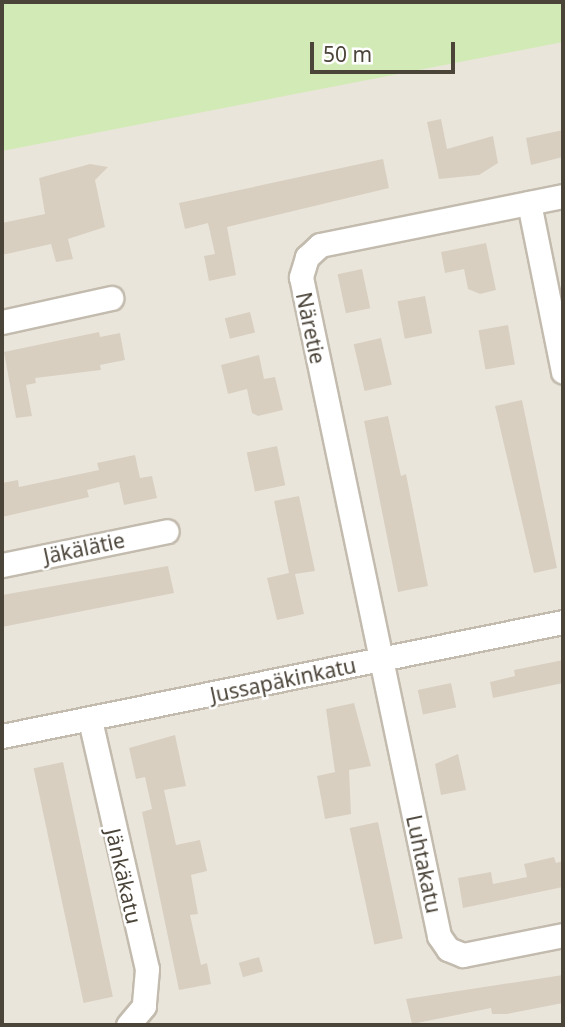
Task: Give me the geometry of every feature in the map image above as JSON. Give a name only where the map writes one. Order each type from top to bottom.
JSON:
[{"type":"street","name":"Näretie","points":[[380,660],[302,285],[304,262],[320,245],[563,196]]},
{"type":"street","points":[[529,203],[563,372]]},
{"type":"street","points":[[2,322],[111,298]]},
{"type":"street","name":"Jäkälätie","points":[[2,565],[167,531]]},
{"type":"street","name":"Jussapäkinkatu","points":[[2,736],[563,622]]},
{"type":"street","name":"Luhtakatu","points":[[380,660],[441,941],[453,952],[470,955],[563,935]]},
{"type":"street","name":"Jänkäkatu","points":[[90,720],[147,970],[144,1006],[128,1025]]},
{"type":"shaded area","points":[[2,42],[563,42],[563,1025],[2,1025]]},
{"type":"green space","points":[[2,2],[563,2],[563,42],[2,151]]},
{"type":"building","points":[[441,119],[447,149],[493,136],[498,163],[479,175],[439,179],[427,122]]},
{"type":"building","points":[[563,130],[563,157],[531,165],[526,138]]},
{"type":"building","points":[[383,159],[389,188],[227,227],[236,275],[209,281],[204,256],[215,254],[208,223],[185,229],[179,203]]},
{"type":"building","points":[[90,164],[108,167],[95,180],[105,227],[68,239],[73,259],[56,262],[51,244],[2,255],[2,223],[45,214],[39,178]]},
{"type":"building","points":[[486,243],[496,290],[480,294],[468,289],[464,269],[445,273],[441,252]]},
{"type":"building","points":[[362,269],[370,308],[346,313],[338,274]]},
{"type":"building","points":[[425,296],[432,333],[405,339],[398,301]]},
{"type":"building","points":[[250,312],[255,332],[230,339],[225,318]]},
{"type":"building","points":[[508,325],[515,364],[485,370],[478,330]]},
{"type":"building","points":[[99,332],[100,337],[120,333],[125,360],[100,365],[101,370],[35,378],[36,383],[26,385],[32,416],[16,418],[4,352]]},
{"type":"building","points":[[381,338],[392,385],[365,391],[354,344]]},
{"type":"building","points":[[259,355],[264,379],[275,377],[283,410],[258,416],[252,413],[247,389],[228,394],[221,365]]},
{"type":"building","points":[[522,400],[557,568],[534,573],[495,406]]},
{"type":"building","points":[[388,416],[401,476],[406,474],[428,586],[398,592],[364,421]]},
{"type":"building","points":[[277,446],[285,485],[255,492],[247,452]]},
{"type":"building","points":[[135,455],[140,478],[152,476],[157,498],[124,505],[119,482],[87,490],[89,497],[2,517],[2,483],[18,480],[19,487],[99,470],[97,463]]},
{"type":"building","points":[[299,496],[315,571],[295,574],[304,614],[277,620],[267,578],[289,573],[274,501]]},
{"type":"building","points":[[168,566],[174,593],[2,627],[2,595]]},
{"type":"building","points":[[563,660],[563,683],[493,698],[490,682],[515,676],[514,670]]},
{"type":"building","points":[[451,683],[456,707],[423,715],[418,690]]},
{"type":"building","points":[[354,703],[371,766],[349,770],[351,814],[325,819],[317,776],[335,772],[326,709]]},
{"type":"building","points":[[175,735],[186,786],[164,790],[176,845],[200,840],[207,871],[191,875],[198,914],[190,915],[201,965],[207,963],[211,984],[179,990],[142,812],[152,809],[145,777],[136,779],[129,748]]},
{"type":"building","points":[[458,754],[466,790],[441,795],[435,764]]},
{"type":"building","points":[[63,762],[113,997],[84,1003],[34,768]]},
{"type":"building","points":[[378,822],[403,938],[374,944],[350,828]]},
{"type":"building","points":[[554,857],[556,863],[563,861],[563,887],[463,908],[458,878],[491,872],[493,884],[527,877],[524,864]]},
{"type":"building","points":[[259,957],[263,971],[243,977],[239,963]]},
{"type":"building","points":[[563,975],[563,1003],[507,1014],[492,1014],[491,1008],[412,1024],[406,999]]}]
